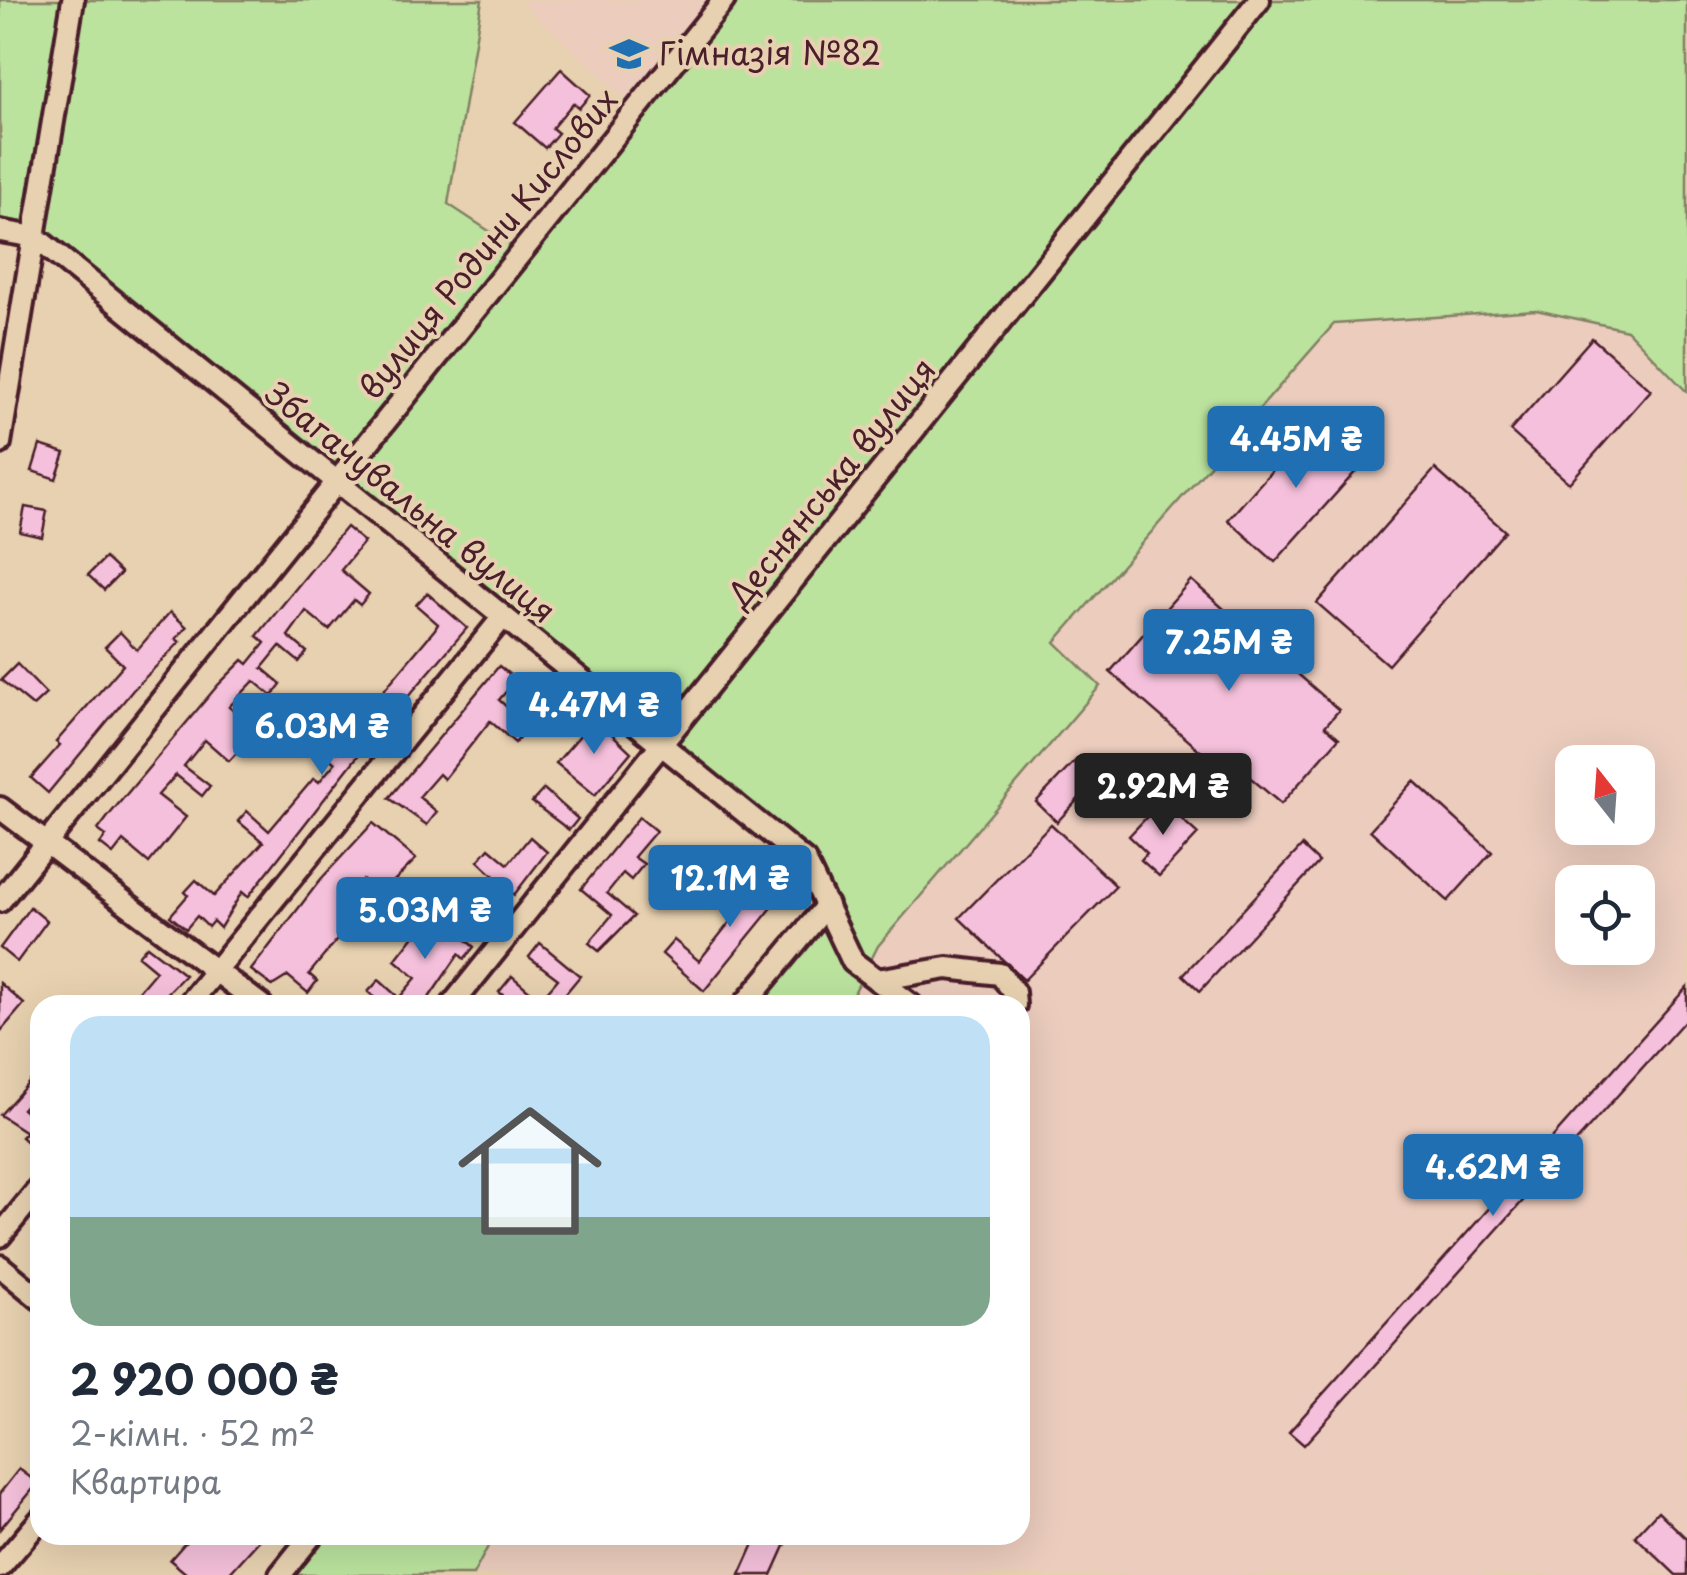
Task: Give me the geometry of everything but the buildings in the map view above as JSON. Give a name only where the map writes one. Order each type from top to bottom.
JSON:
[{"type":"street","points":[[0,443],[72,0]]},
{"type":"street","name":"вулиця Родини Кислових","points":[[0,901],[724,0]]},
{"type":"street","name":"Деснянська вулиця","points":[[460,995],[1259,0]]},
{"type":"street","name":"Збагачувальна вулиця","points":[[0,231],[35,237],[805,861],[853,962],[897,995]]},
{"type":"street","points":[[196,995],[503,617]]},
{"type":"street","points":[[0,808],[248,995]]},
{"type":"street","points":[[752,995],[827,905]]},
{"type":"street","points":[[877,980],[924,969],[973,970],[1000,974],[1014,995]]},
{"type":"street","points":[[0,1236],[30,1199]]},
{"type":"street","points":[[0,1266],[30,1291]]},
{"type":"street","points":[[0,1567],[30,1532]]},
{"type":"street","points":[[280,1575],[304,1545]]},
{"type":"shaded area","name":"Гімназія №82","points":[[519,0],[724,0],[637,109]]},
{"type":"shaded area","points":[[1536,310],[1627,330],[1687,392],[1687,1575],[473,1575],[489,1545],[1030,1545],[1030,995],[850,995],[871,953],[1099,686],[1054,643],[1334,324]]},
{"type":"green space","points":[[0,0],[482,0],[448,204],[521,252],[724,0],[1687,0],[1687,392],[1627,330],[1536,310],[1334,324],[1055,642],[1100,686],[878,946],[853,995],[752,995],[827,905],[819,883],[36,237],[0,231]]},
{"type":"green space","points":[[304,1545],[489,1545],[473,1575],[280,1575]]},
{"type":"place","name":"Гімназія №82","points":[[629,54]]}]
